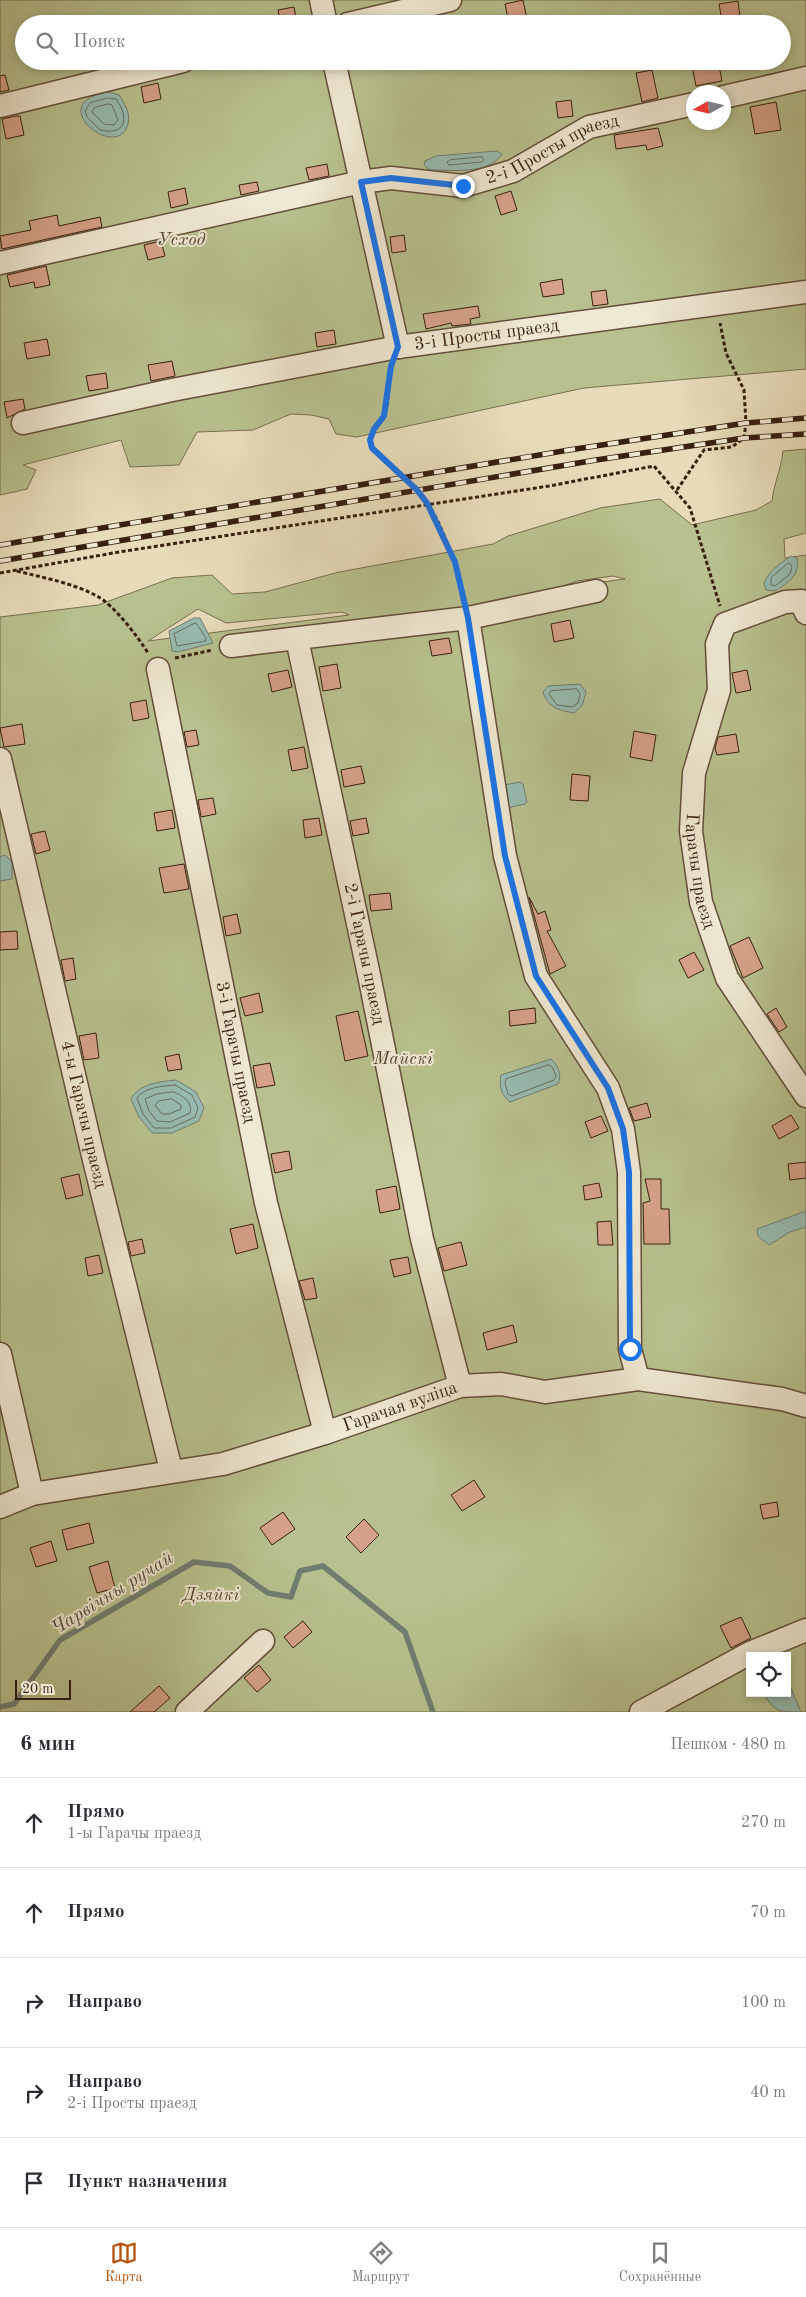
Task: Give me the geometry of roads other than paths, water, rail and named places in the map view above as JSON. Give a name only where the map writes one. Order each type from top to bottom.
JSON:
[{"type":"street","points":[[321,0],[324,15]]},
{"type":"street","points":[[386,15],[450,0]]},
{"type":"street","points":[[0,106],[146,70]]},
{"type":"street","points":[[336,70],[398,347]]},
{"type":"street","points":[[731,95],[806,78]]},
{"type":"street","name":"2-і Просты праезд","points":[[0,263],[361,182],[391,178],[463,186],[513,171],[589,127],[686,106]]},
{"type":"street","name":"3-і Просты праезд","points":[[23,423],[172,390],[398,347],[806,292]]},
{"type":"street","points":[[231,646],[468,618],[596,591]]},
{"type":"street","name":"Гарачы праезд","points":[[804,607],[785,602],[725,624],[717,644],[719,690],[694,773],[691,831],[701,902],[727,978],[806,1096]]},
{"type":"street","points":[[468,618],[505,856],[536,976],[608,1088],[623,1129],[629,1172],[630,1349],[638,1379]]},
{"type":"street","name":"2-і Гарачы праезд","points":[[297,639],[369,975],[422,1240],[460,1386]]},
{"type":"street","name":"3-і Гарачы праезд","points":[[158,669],[266,1203],[325,1433]]},
{"type":"street","name":"4-ы Гарачы праезд","points":[[0,758],[94,1160],[171,1470]]},
{"type":"street","points":[[0,1354],[32,1494]]},
{"type":"street","name":"Гарачая вуліца","points":[[0,1507],[32,1494],[171,1470],[223,1464],[325,1433],[460,1386],[501,1384],[545,1392],[638,1379],[782,1399],[806,1406]]},
{"type":"street","points":[[641,1712],[750,1654],[806,1630]]},
{"type":"street","points":[[188,1712],[263,1641]]},
{"type":"water","points":[[109,92],[119,95],[129,118],[127,127],[120,135],[109,137],[98,133],[88,126],[82,116],[82,106],[90,98]]},
{"type":"water","points":[[497,151],[502,154],[496,161],[469,170],[430,170],[424,165],[425,161],[436,156]]},
{"type":"water","points":[[791,556],[797,558],[795,574],[775,591],[766,590],[764,583],[769,575],[779,564]]},
{"type":"water","points":[[194,618],[200,618],[213,643],[178,652],[172,651],[169,631]]},
{"type":"water","points":[[580,684],[586,692],[582,706],[574,713],[551,705],[543,692],[548,686]]},
{"type":"water","points":[[520,782],[523,784],[527,802],[507,808],[504,785]]},
{"type":"water","points":[[5,855],[12,862],[12,879],[0,881],[0,857]]},
{"type":"water","points":[[551,1059],[559,1071],[558,1084],[510,1102],[507,1099],[501,1090],[501,1075]]},
{"type":"water","points":[[176,1080],[196,1092],[204,1108],[199,1121],[172,1133],[152,1133],[139,1117],[131,1099],[145,1086]]},
{"type":"water","points":[[806,1211],[806,1227],[790,1232],[769,1245],[758,1236],[757,1229]]},
{"type":"water","points":[[791,1688],[801,1712],[778,1710],[766,1697],[791,1697]]},
{"type":"waterway","name":"Чарвічны ручай","points":[[0,1707],[14,1704],[60,1640],[194,1562],[230,1566],[268,1593],[291,1597],[300,1571],[323,1566],[405,1632],[433,1712]]},
{"type":"railway","points":[[0,545],[569,450],[746,423],[806,418]]},
{"type":"railway","points":[[0,561],[596,460],[744,438],[806,434]]},
{"type":"park label","name":"Усход","points":[[181,240]]},
{"type":"park label","name":"Майскі","points":[[403,1059]]},
{"type":"park label","name":"Дзяйкі","points":[[211,1595]]}]
